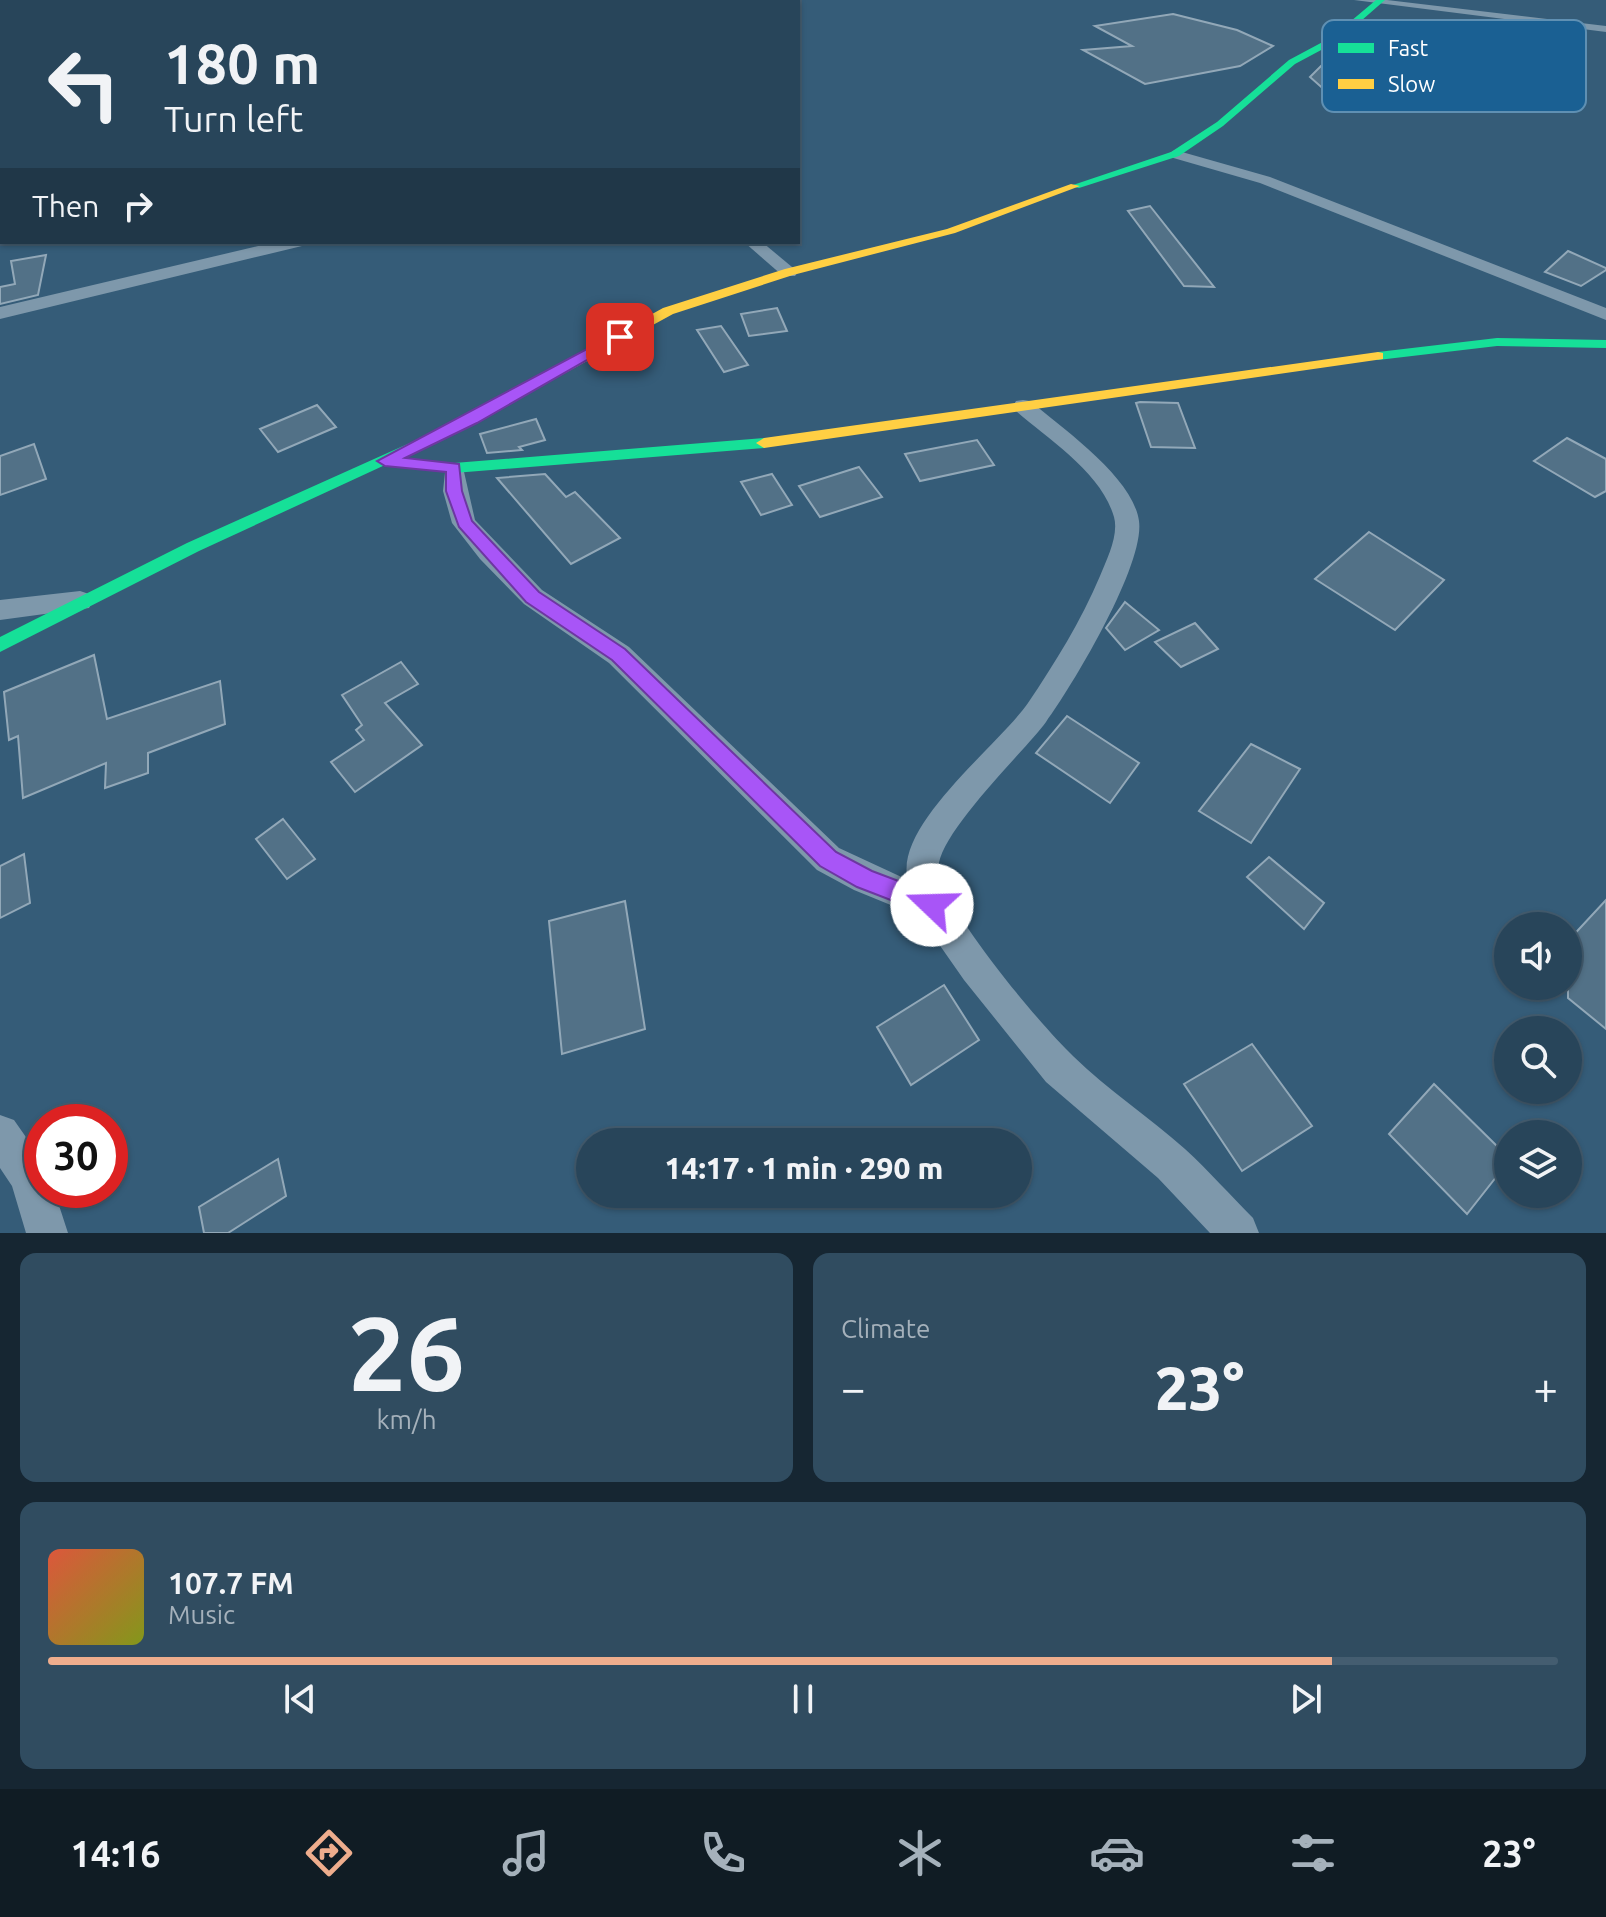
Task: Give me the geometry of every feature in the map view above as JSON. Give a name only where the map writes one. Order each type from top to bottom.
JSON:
[{"type":"street","points":[[1359,0],[1534,20]]},
{"type":"street","points":[[1358,20],[1381,1]]},
{"type":"street","points":[[1586,27],[1606,29]]},
{"type":"street","points":[[0,645],[80,601],[385,461],[536,386],[668,311],[789,272],[938,235],[1055,192],[1175,154],[1220,124],[1292,62],[1322,46]]},
{"type":"street","points":[[1175,154],[1265,180],[1606,314]]},
{"type":"street","points":[[0,313],[288,244]]},
{"type":"street","points":[[754,244],[789,272]]},
{"type":"street","points":[[385,461],[454,468],[733,448],[1442,346],[1497,342],[1606,344]]},
{"type":"street","points":[[1023,406],[1085,459],[1113,490],[1127,520],[1123,551],[1096,616],[1036,714],[936,828],[921,867],[932,905],[976,968],[1059,1069],[1172,1164],[1238,1233]]},
{"type":"street","points":[[454,468],[454,491],[464,523],[533,597],[619,655],[828,859],[865,879],[932,905]]},
{"type":"street","points":[[0,610],[80,601]]},
{"type":"street","points":[[0,1134],[29,1176],[47,1233]]},
{"type":"building","points":[[1173,14],[1237,30],[1273,46],[1240,66],[1145,84],[1083,50],[1132,46],[1095,26]]},
{"type":"building","points":[[1322,65],[1322,88],[1310,77]]},
{"type":"building","points":[[1150,206],[1214,287],[1184,286],[1128,211]]},
{"type":"building","points":[[1568,251],[1606,270],[1581,286],[1545,272]]},
{"type":"building","points":[[46,255],[38,295],[0,304],[0,287],[15,284],[11,261]]},
{"type":"building","points":[[777,308],[787,331],[749,336],[741,314]]},
{"type":"building","points":[[721,326],[748,365],[724,372],[697,330]]},
{"type":"building","points":[[1136,403],[1178,403],[1195,448],[1151,447]]},
{"type":"building","points":[[317,405],[336,427],[278,452],[260,429]]},
{"type":"building","points":[[536,419],[545,440],[519,447],[522,450],[487,453],[480,434]]},
{"type":"building","points":[[1567,438],[1606,459],[1606,491],[1595,497],[1534,461]]},
{"type":"building","points":[[977,440],[994,465],[920,481],[905,454]]},
{"type":"building","points":[[34,444],[46,479],[0,495],[0,456]]},
{"type":"building","points":[[859,467],[882,497],[820,517],[799,486]]},
{"type":"building","points":[[545,474],[566,497],[575,492],[620,538],[571,564],[497,478]]},
{"type":"building","points":[[772,474],[792,505],[761,515],[741,482]]},
{"type":"building","points":[[1369,532],[1444,580],[1395,630],[1315,579]]},
{"type":"building","points":[[1125,602],[1159,630],[1125,650],[1106,628]]},
{"type":"building","points":[[1195,623],[1218,649],[1181,667],[1155,642]]},
{"type":"building","points":[[94,655],[107,719],[220,681],[225,724],[148,753],[148,773],[105,788],[106,763],[23,798],[18,736],[9,740],[4,692]]},
{"type":"building","points":[[401,662],[418,684],[385,703],[422,745],[355,792],[331,762],[364,740],[356,730],[362,725],[342,695]]},
{"type":"building","points":[[1067,716],[1139,763],[1110,803],[1036,753]]},
{"type":"building","points":[[1251,744],[1300,769],[1251,843],[1199,811]]},
{"type":"building","points":[[283,819],[315,859],[287,879],[256,839]]},
{"type":"building","points":[[24,854],[30,903],[0,918],[0,866]]},
{"type":"building","points":[[1269,857],[1324,903],[1304,929],[1247,877]]},
{"type":"building","points":[[1606,900],[1606,1029],[1570,1000],[1582,1000],[1582,926]]},
{"type":"building","points":[[625,901],[645,1029],[562,1054],[549,921]]},
{"type":"building","points":[[944,985],[979,1040],[911,1085],[877,1027]]},
{"type":"building","points":[[1252,1044],[1312,1126],[1242,1171],[1184,1084]]},
{"type":"building","points":[[1434,1084],[1494,1143],[1494,1180],[1467,1214],[1389,1134]]},
{"type":"building","points":[[278,1159],[286,1196],[228,1233],[204,1233],[199,1207]]},
{"type":"traffic: fast","points":[[1357,20],[1381,0]]},
{"type":"traffic: fast","points":[[1075,186],[1175,154],[1220,124],[1292,62],[1322,46]]},
{"type":"traffic: fast","points":[[1378,356],[1497,342],[1606,344]]},
{"type":"traffic: fast","points":[[0,645],[193,547],[452,429]]},
{"type":"traffic: fast","points":[[387,461],[454,468],[764,443]]},
{"type":"traffic: slow","points":[[452,429],[668,311],[789,272],[951,231],[1075,186]]},
{"type":"traffic: slow","points":[[764,443],[1378,356]]},
{"type":"route","points":[[620,337],[536,386],[385,461],[454,468],[454,491],[464,523],[533,597],[619,655],[828,859],[865,879],[932,905]]}]
